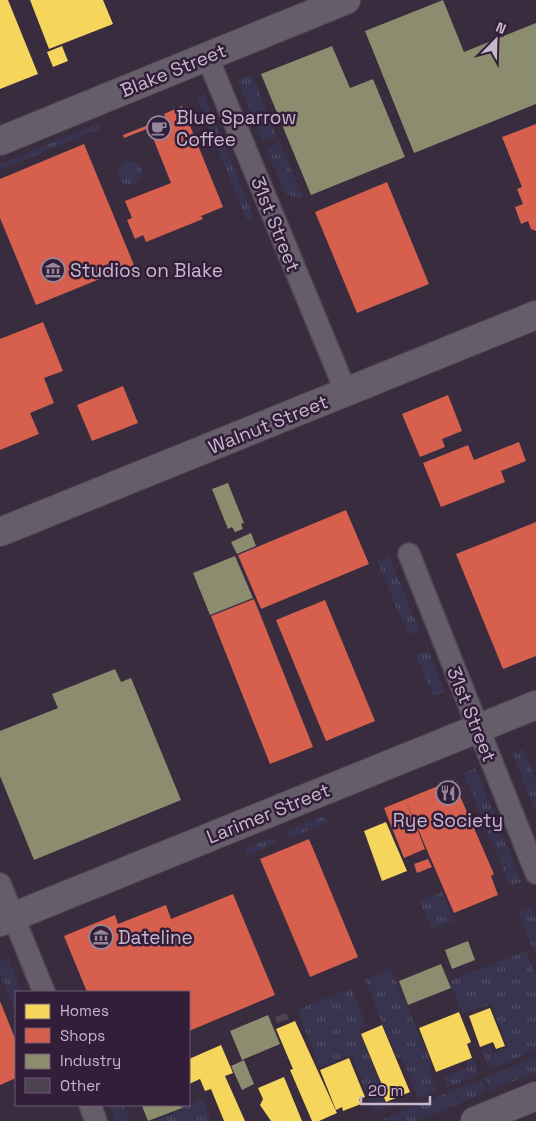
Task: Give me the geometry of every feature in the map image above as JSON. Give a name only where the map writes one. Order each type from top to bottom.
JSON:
[{"type":"street","name":"Blake Street","points":[[0,141],[346,0]]},
{"type":"street","name":"31st Street","points":[[207,56],[346,392]]},
{"type":"street","name":"Walnut Street","points":[[0,532],[536,315]]},
{"type":"street","name":"31st Street","points":[[409,554],[536,873]]},
{"type":"street","name":"Larimer Street","points":[[7,920],[536,704]]},
{"type":"street","points":[[0,884],[7,920],[43,991]]},
{"type":"street","points":[[475,1121],[536,1096]]},
{"type":"street","points":[[90,1106],[96,1121]]},
{"type":"green space","points":[[252,75],[277,137],[263,142],[238,80]]},
{"type":"green space","points":[[204,95],[254,218],[247,221],[197,98]]},
{"type":"green space","points":[[99,123],[101,128],[0,170],[0,164]]},
{"type":"green space","points":[[280,143],[303,197],[297,199],[285,192],[266,149]]},
{"type":"green space","points":[[130,161],[139,164],[142,173],[139,182],[130,185],[121,182],[118,173],[121,164]]},
{"type":"green space","points":[[389,556],[419,630],[408,635],[377,561]]},
{"type":"green space","points":[[428,650],[445,691],[433,696],[416,655]]},
{"type":"green space","points":[[523,749],[536,780],[536,813],[512,753]]},
{"type":"green space","points":[[476,768],[521,882],[510,886],[464,773]]},
{"type":"green space","points":[[321,817],[332,821],[287,839],[288,831]]},
{"type":"green space","points":[[271,838],[278,843],[247,855],[245,849]]},
{"type":"green space","points":[[442,892],[454,921],[432,929],[420,901]]},
{"type":"green space","points":[[531,907],[536,918],[536,956],[518,912]]},
{"type":"green space","points":[[526,951],[536,976],[536,1050],[489,1069],[481,1050],[490,1046],[493,1053],[508,1047],[490,1004],[463,1014],[449,981]]},
{"type":"green space","points":[[8,958],[22,991],[15,991],[15,1010],[0,974],[0,962]]},
{"type":"green space","points":[[391,969],[432,1065],[428,1067],[437,1089],[418,1098],[401,1057],[397,1058],[365,980]]},
{"type":"green space","points":[[351,988],[367,1027],[359,1030],[382,1088],[379,1090],[386,1107],[374,1112],[351,1055],[320,1067],[297,1010]]},
{"type":"green space","points":[[536,1057],[536,1072],[490,1091],[485,1078]]},
{"type":"green space","points":[[473,1059],[479,1075],[448,1087],[444,1078],[468,1067],[467,1061]]},
{"type":"green space","points":[[481,1079],[487,1092],[417,1121],[381,1120]]},
{"type":"green space","points":[[202,1099],[211,1121],[153,1121],[182,1109],[181,1106],[190,1105]]},
{"type":"green space","points":[[109,1106],[123,1106],[130,1121],[116,1121]]},
{"type":"building: Homes","points":[[0,0],[8,0],[38,74],[0,89]]},
{"type":"building: Homes","points":[[30,0],[103,0],[113,24],[49,49]]},
{"type":"building: Homes","points":[[62,46],[68,61],[53,67],[47,52]]},
{"type":"building: Homes","points":[[386,822],[407,871],[382,881],[364,831]]},
{"type":"building: Homes","points":[[490,1008],[505,1046],[496,1049],[493,1042],[480,1047],[469,1016]]},
{"type":"building: Homes","points":[[459,1012],[471,1042],[467,1044],[472,1058],[436,1072],[419,1028]]},
{"type":"building: Homes","points":[[295,1021],[337,1113],[319,1121],[312,1121],[290,1070],[293,1069],[276,1029]]},
{"type":"building: Homes","points":[[382,1025],[410,1092],[386,1102],[382,1093],[385,1092],[361,1034]]},
{"type":"building: Homes","points":[[221,1045],[233,1073],[225,1076],[245,1121],[224,1121],[211,1089],[205,1091],[200,1079],[190,1084],[190,1059]]},
{"type":"building: Homes","points":[[349,1058],[365,1097],[359,1099],[361,1104],[343,1111],[342,1107],[336,1110],[320,1070]]},
{"type":"building: Homes","points":[[284,1077],[302,1121],[271,1121],[260,1105],[263,1099],[258,1088]]},
{"type":"building: Shops","points":[[182,106],[223,207],[201,216],[203,219],[146,242],[143,235],[135,239],[127,220],[132,218],[125,201],[171,183],[149,128],[124,138],[123,135],[166,118],[164,114]]},
{"type":"building: Shops","points":[[536,124],[536,231],[531,229],[528,221],[521,224],[515,207],[523,204],[517,189],[522,187],[502,137]]},
{"type":"building: Shops","points":[[84,144],[134,265],[36,305],[0,218],[0,179]]},
{"type":"building: Shops","points":[[387,182],[429,284],[357,313],[315,212]]},
{"type":"building: Shops","points":[[43,322],[63,371],[44,378],[54,403],[30,413],[39,434],[0,450],[0,339]]},
{"type":"building: Shops","points":[[123,386],[138,423],[92,441],[77,405]]},
{"type":"building: Shops","points":[[448,395],[462,431],[442,439],[445,447],[420,457],[402,414]]},
{"type":"building: Shops","points":[[519,442],[526,461],[501,471],[505,482],[441,507],[423,463],[468,445],[474,460]]},
{"type":"building: Shops","points":[[346,510],[369,564],[261,609],[238,555]]},
{"type":"building: Shops","points":[[536,522],[536,656],[503,669],[456,554]]},
{"type":"building: Shops","points":[[254,599],[313,747],[270,764],[211,616]]},
{"type":"building: Shops","points":[[325,600],[375,721],[326,741],[276,620]]},
{"type":"building: Shops","points":[[453,780],[494,874],[491,876],[498,895],[454,913],[406,801],[425,849],[404,858],[384,808]]},
{"type":"building: Shops","points":[[309,839],[358,957],[310,977],[260,859]]},
{"type":"building: Shops","points":[[428,859],[432,867],[417,873],[414,864]]},
{"type":"building: Shops","points":[[233,894],[275,995],[190,1031],[190,991],[87,991],[64,936],[115,915],[118,924],[166,905],[171,919]]},
{"type":"building: Shops","points":[[0,1001],[15,1038],[15,1078],[0,1085]]},
{"type":"building: Industry","points":[[443,0],[464,52],[536,23],[536,104],[414,153],[365,31]]},
{"type":"building: Industry","points":[[332,46],[350,88],[373,79],[405,157],[311,195],[261,74]]},
{"type":"building: Industry","points":[[228,483],[244,523],[241,524],[243,529],[235,532],[232,527],[228,529],[212,489]]},
{"type":"building: Industry","points":[[251,533],[256,546],[237,554],[231,542]]},
{"type":"building: Industry","points":[[235,556],[253,598],[210,615],[193,573]]},
{"type":"building: Industry","points":[[115,669],[121,682],[131,678],[181,800],[34,860],[0,776],[0,731],[58,708],[52,694]]},
{"type":"building: Industry","points":[[468,941],[475,960],[452,969],[445,950]]},
{"type":"building: Industry","points":[[441,964],[451,988],[408,1005],[399,981]]},
{"type":"building: Industry","points":[[268,1015],[280,1044],[242,1060],[230,1031]]},
{"type":"building: Industry","points":[[244,1060],[254,1084],[242,1090],[231,1066]]},
{"type":"building: Industry","points":[[142,1106],[181,1106],[182,1108],[148,1121]]},
{"type":"building: Other","points":[[286,1013],[289,1019],[277,1023],[275,1017]]},
{"type":"place","name":"Blue Sparrow Coffee","points":[[159,128]]},
{"type":"place","name":"Studios on Blake","points":[[53,270]]},
{"type":"place","name":"Rye Society","points":[[448,793]]},
{"type":"place","name":"Dateline","points":[[101,937]]}]
